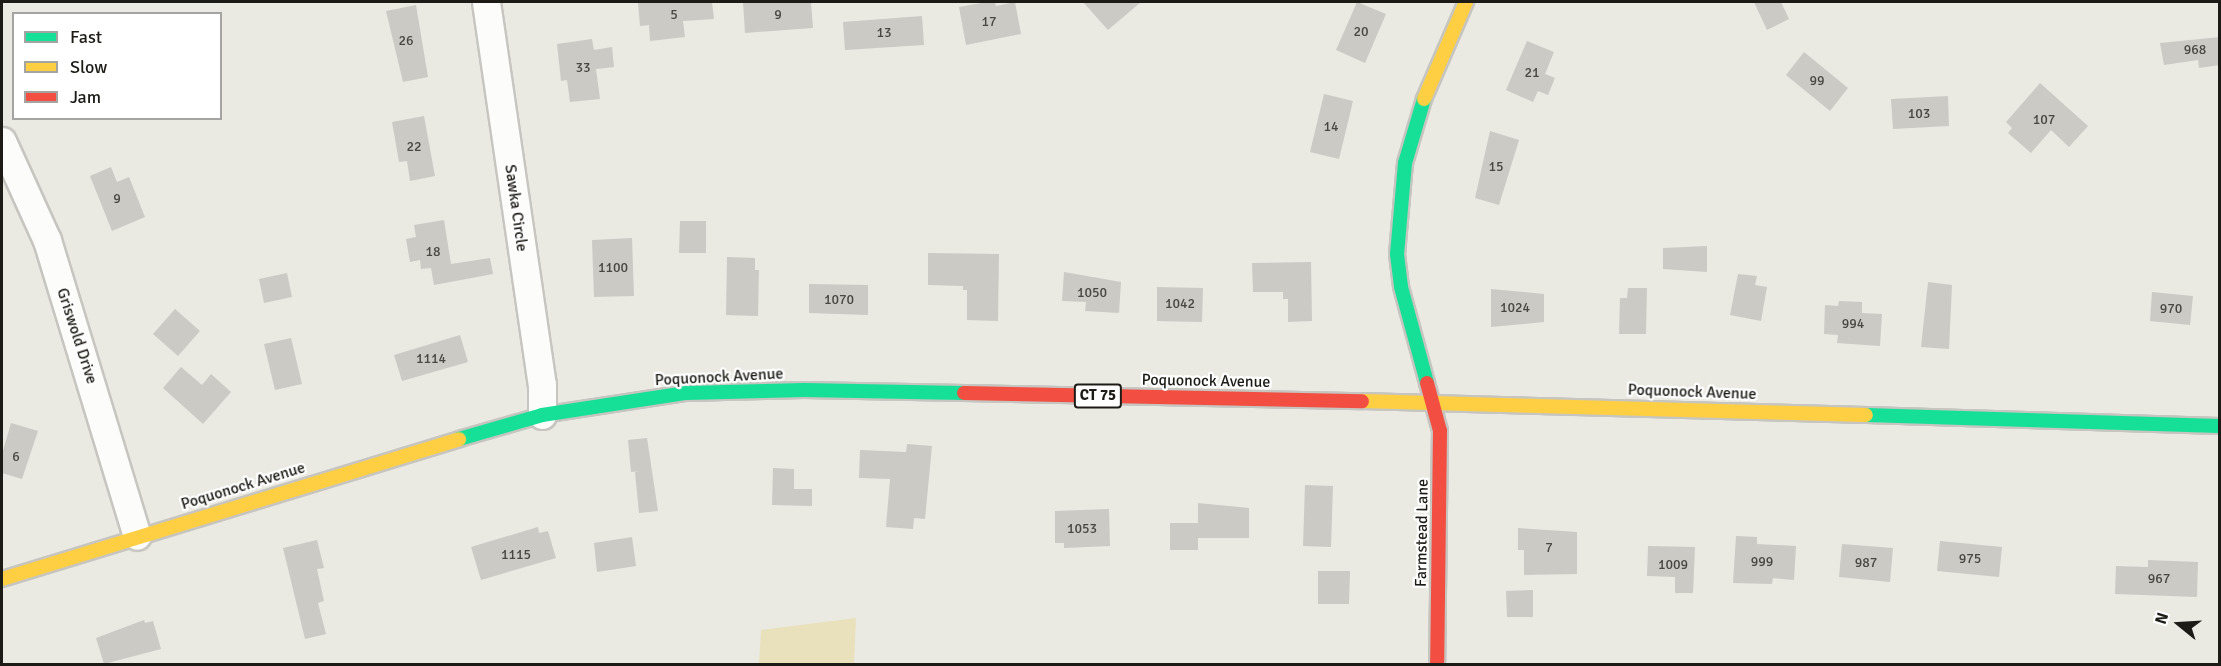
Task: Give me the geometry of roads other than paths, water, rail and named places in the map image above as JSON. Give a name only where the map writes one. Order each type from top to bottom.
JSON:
[{"type":"main road","name":"Farmstead Lane","points":[[1437,664],[1440,431],[1436,402],[1401,286],[1397,254],[1398,213],[1405,163],[1418,114],[1466,2]]},
{"type":"main road","name":"Poquonock Avenue","points":[[2,579],[137,536],[542,415],[597,404],[738,390],[1436,402],[2220,426]]},
{"type":"street","name":"Sawka Circle","points":[[486,2],[542,384],[542,415]]},
{"type":"street","name":"Griswold Drive","points":[[2,141],[47,240],[137,536]]}]
